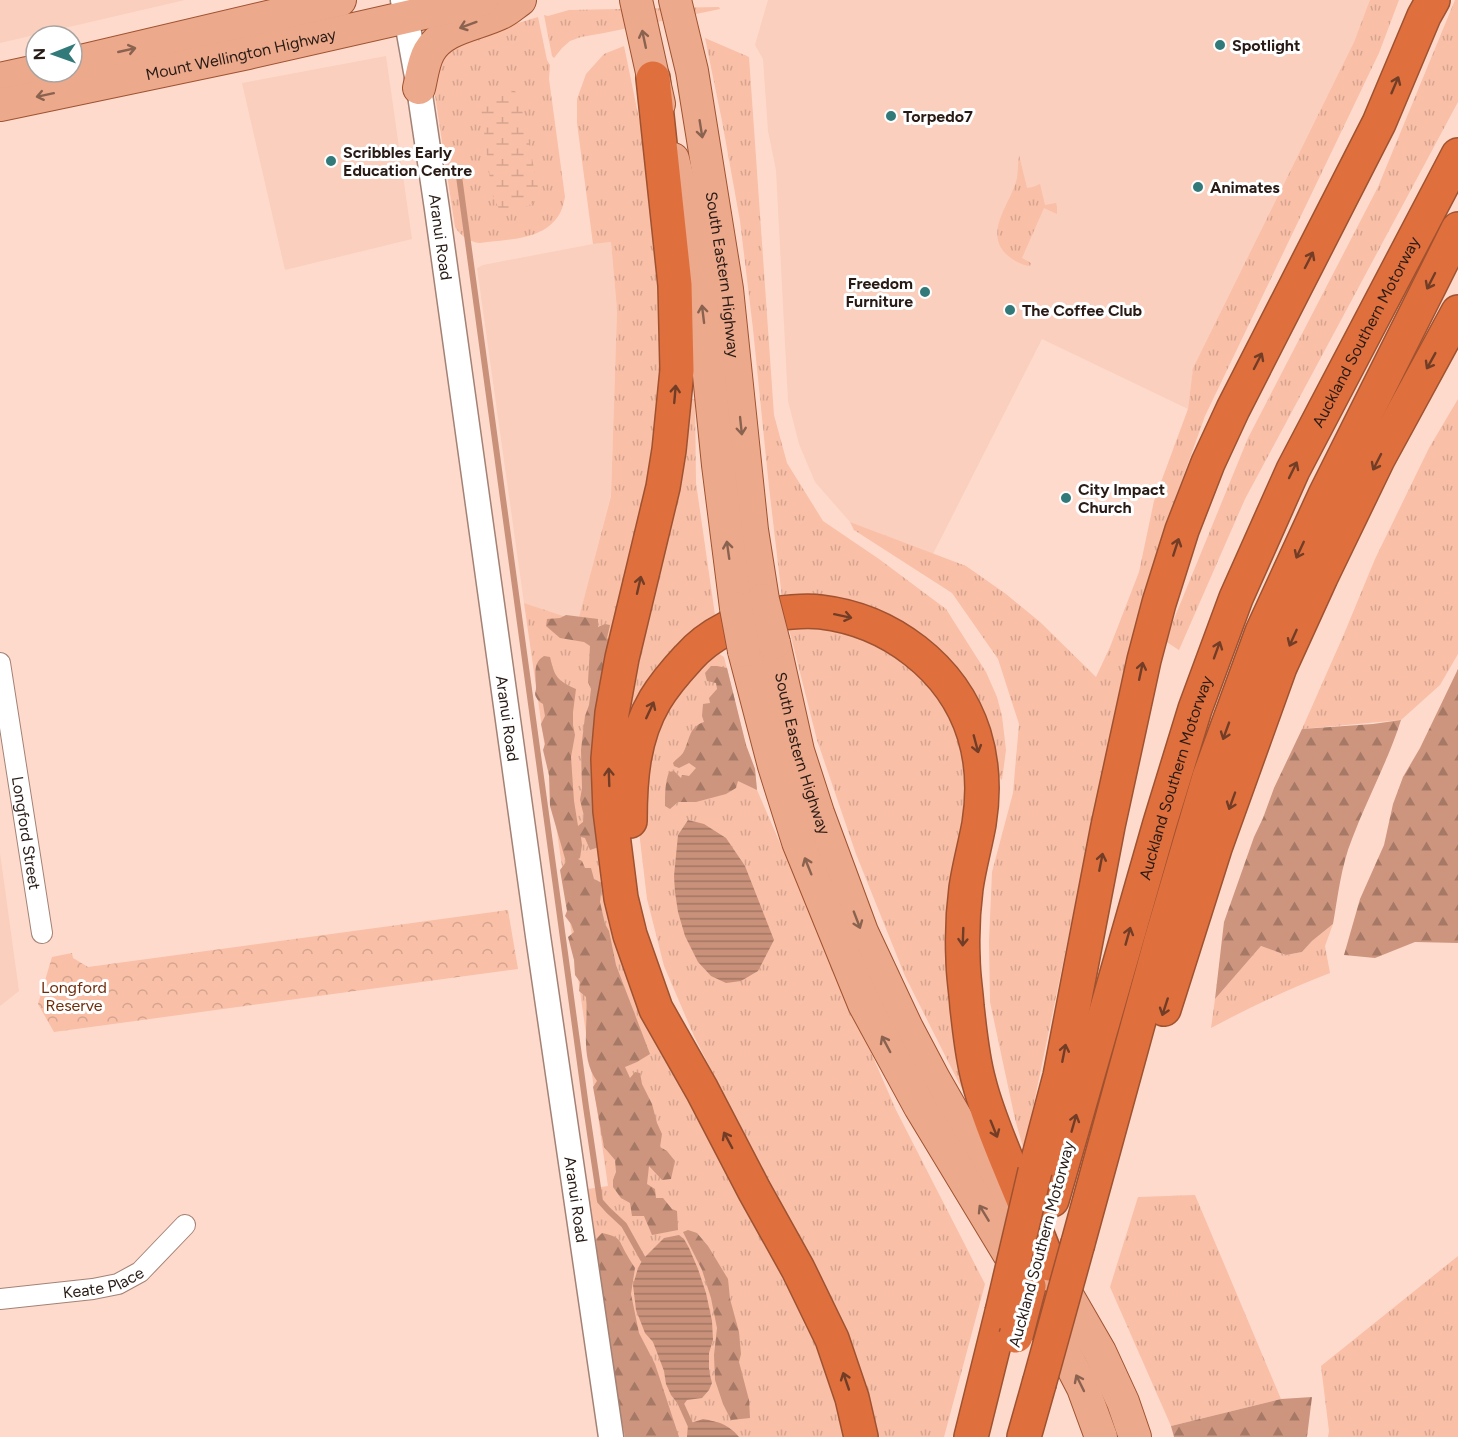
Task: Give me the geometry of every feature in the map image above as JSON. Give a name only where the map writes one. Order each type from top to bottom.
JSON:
[{"type":"highway","points":[[971,1437],[1009,1324],[1035,1171],[1060,1076],[1108,826],[1144,660],[1182,530],[1208,463],[1233,409],[1379,123],[1428,5]]},
{"type":"highway","points":[[653,78],[675,285],[677,370],[663,486],[622,658],[612,713],[608,759],[610,811],[621,898],[630,935],[656,1009],[798,1269],[832,1339],[852,1398],[861,1437]]},
{"type":"highway","name":"Auckland Southern Motorway","points":[[988,1437],[1009,1324],[1052,1200],[1195,709],[1236,598],[1293,470],[1458,154]]},
{"type":"highway","name":"Auckland Southern Motorway","points":[[1024,1437],[1161,940],[1209,777],[1262,632],[1325,495],[1458,228]]},
{"type":"highway","points":[[1078,1244],[1118,1158],[1215,848],[1280,667],[1378,459],[1458,312]]},
{"type":"highway","points":[[702,1090],[660,983],[644,929],[637,895],[630,828],[630,797],[634,756],[641,729],[654,700],[673,674],[693,651],[729,627],[759,616],[785,612],[819,612],[856,619],[880,628],[904,642],[935,669],[963,707],[973,732],[981,760],[982,794],[966,890],[963,958],[972,1045],[978,1081],[989,1116],[1049,1264]]},
{"type":"main road","points":[[182,38],[215,15],[258,0]]},
{"type":"main road","name":"Mount Wellington Highway","points":[[84,60],[340,0]]},
{"type":"main road","name":"Mount Wellington Highway","points":[[0,105],[248,53],[404,8],[482,0]]},
{"type":"main road","points":[[420,88],[425,61],[434,45],[457,29],[501,13],[520,0]]},
{"type":"main road","name":"South Eastern Highway","points":[[636,0],[692,236],[703,315],[718,465],[750,604],[774,643],[798,751],[818,813],[862,932],[907,1028],[962,1128],[1049,1264],[1100,1352],[1123,1402],[1135,1437]]},
{"type":"main road","name":"South Eastern Highway","points":[[675,0],[692,71],[727,289],[751,518],[750,604],[744,651],[774,766],[798,842],[864,1004],[920,1107],[1041,1306],[1083,1388],[1101,1437]]},
{"type":"main road","points":[[0,79],[24,74]]},
{"type":"street","name":"Aranui Road","points":[[404,8],[420,88],[538,936],[611,1437]]},
{"type":"street","name":"Longford Street","points":[[0,663],[42,933]]},
{"type":"street","name":"Keate Place","points":[[0,1299],[93,1289],[118,1284],[140,1272],[185,1225]]},
{"type":"shaded area","points":[[0,0],[185,0],[82,24],[24,24],[24,37],[0,43]]},
{"type":"shaded area","points":[[768,0],[1370,0],[1370,2],[1354,42],[1193,368],[1188,409],[1042,339],[933,554],[850,522],[815,482],[799,444],[788,401],[776,170],[768,131],[763,59],[755,45]]},
{"type":"shaded area","name":"Scribbles Early Education Centre","points":[[386,56],[412,239],[285,270],[242,83]]},
{"type":"shaded area","points":[[611,242],[617,310],[611,495],[578,622],[524,603],[477,268],[483,265]]},
{"type":"shaded area","points":[[688,820],[704,824],[726,838],[745,866],[774,940],[758,971],[741,981],[726,983],[711,976],[698,962],[685,936],[678,912],[674,876],[678,835]]},
{"type":"shaded area","points":[[0,853],[19,991],[0,1006]]},
{"type":"shaded area","points":[[679,1235],[689,1248],[706,1293],[712,1321],[713,1340],[709,1353],[712,1383],[709,1390],[702,1398],[687,1400],[684,1404],[678,1404],[666,1384],[664,1371],[653,1342],[645,1333],[636,1310],[633,1285],[643,1259],[664,1238]]},
{"type":"shaded area","points":[[703,1419],[723,1424],[739,1437],[687,1437],[688,1424]]},
{"type":"green space","points":[[1370,0],[1399,0],[1379,53],[1205,416],[1173,505],[1121,683],[1024,1151],[990,1002],[989,941],[992,872],[1013,793],[1019,724],[998,659],[952,593],[854,530],[850,522],[966,566],[1006,594],[1040,622],[1096,677],[1139,572],[1154,501],[1188,409],[1193,368],[1354,42]]},
{"type":"green space","points":[[1455,0],[1458,0],[1458,102],[1245,499],[1179,650],[1165,641],[1248,438],[1378,187]]},
{"type":"green space","points":[[719,7],[720,9],[581,37],[570,41],[554,58],[544,15],[569,10]]},
{"type":"green space","points":[[538,17],[550,65],[549,79],[565,197],[563,206],[555,221],[536,233],[502,241],[480,243],[472,241],[463,236],[455,227],[433,82],[444,45]]},
{"type":"green space","points":[[705,38],[749,57],[774,415],[787,463],[823,521],[946,609],[986,672],[997,697],[1006,750],[1002,780],[998,776],[991,742],[961,680],[916,630],[869,609],[782,598],[740,221]]},
{"type":"green space","points":[[624,46],[643,138],[658,251],[663,380],[656,456],[601,729],[647,1023],[735,1189],[798,1298],[843,1403],[848,1437],[624,1437],[588,1189],[608,1186],[524,603],[578,621],[611,496],[617,310],[611,242],[593,244],[577,123],[577,99],[586,74],[604,54]]},
{"type":"green space","points":[[504,90],[515,91],[520,100],[538,188],[533,203],[519,211],[500,211],[492,194],[480,101],[485,95]]},
{"type":"green space","points":[[1019,155],[1027,188],[1040,184],[1045,205],[1056,203],[1057,207],[1057,214],[1044,208],[1022,258],[1031,263],[1030,266],[1016,261],[1005,253],[999,244],[997,235],[1001,216],[1017,178]]},
{"type":"green space","points":[[682,398],[695,399],[696,483],[715,615],[690,634],[656,668],[639,695],[633,710],[628,738],[618,720]]},
{"type":"green space","points":[[1458,399],[1458,654],[1440,685],[1401,720],[1302,729],[1375,559],[1429,448]]},
{"type":"green space","points":[[566,615],[598,619],[598,627],[605,624],[610,625],[607,638],[611,642],[599,847],[590,850],[585,838],[581,837],[582,845],[578,859],[582,861],[585,868],[591,868],[594,879],[602,883],[600,902],[616,965],[650,1054],[625,1067],[630,1078],[635,1072],[640,1073],[642,1084],[652,1104],[662,1134],[660,1147],[667,1151],[675,1161],[671,1179],[662,1180],[649,1166],[647,1184],[655,1189],[656,1198],[663,1198],[672,1209],[677,1211],[678,1230],[652,1235],[644,1216],[632,1216],[630,1203],[621,1198],[613,1187],[616,1172],[615,1160],[604,1147],[593,1087],[597,1081],[591,1072],[586,1051],[586,997],[579,991],[580,982],[575,975],[568,937],[574,932],[565,916],[567,911],[560,870],[566,862],[550,806],[549,775],[543,750],[545,744],[541,724],[545,716],[543,704],[535,696],[535,674],[540,659],[544,656],[550,657],[558,678],[576,689],[573,712],[575,735],[571,757],[578,826],[583,822],[584,816],[580,800],[581,750],[591,689],[588,682],[590,646],[584,642],[560,638],[546,626],[547,619]]},
{"type":"green space","points":[[787,621],[832,621],[924,667],[959,717],[974,783],[969,1103],[905,976],[856,854],[817,740]]},
{"type":"green space","points":[[711,649],[724,657],[746,745],[755,769],[757,790],[896,1110],[985,1284],[944,1437],[870,1437],[841,1327],[694,1036],[664,966],[647,899],[638,823],[641,774],[670,690]]},
{"type":"green space","points":[[711,666],[727,668],[746,745],[755,769],[757,790],[738,781],[736,788],[726,794],[696,802],[678,802],[670,809],[665,806],[669,772],[674,771],[681,778],[682,775],[689,776],[696,768],[689,763],[679,768],[673,763],[683,753],[695,727],[704,722],[703,704],[710,703],[709,698],[717,689],[716,683],[707,681],[705,673]]},
{"type":"green space","points":[[1458,669],[1458,943],[1415,942],[1375,958],[1344,955],[1360,899],[1384,845],[1393,804],[1403,777],[1420,748]]},
{"type":"green space","points":[[1401,720],[1348,849],[1333,924],[1302,952],[1286,955],[1261,946],[1215,999],[1224,922],[1254,837],[1302,729]]},
{"type":"green space","name":"Longford Reserve","points":[[508,910],[518,969],[54,1032],[38,1004],[52,957],[72,953],[73,958],[88,967]]},
{"type":"green space","points":[[1333,924],[1325,946],[1330,973],[1211,1028],[1215,999],[1261,946],[1286,955],[1302,952]]},
{"type":"green space","points":[[1195,1195],[1281,1399],[1171,1426],[1110,1287],[1138,1197]]},
{"type":"green space","points":[[688,1230],[697,1233],[708,1246],[728,1279],[730,1299],[739,1332],[741,1354],[739,1362],[749,1400],[750,1418],[731,1420],[715,1380],[714,1355],[717,1328],[702,1270],[683,1232]]},
{"type":"green space","points":[[602,1233],[618,1240],[635,1268],[631,1294],[639,1333],[655,1364],[679,1437],[625,1437],[612,1372],[598,1263],[596,1239]]},
{"type":"green space","points":[[1458,1256],[1458,1437],[1328,1437],[1321,1366]]},
{"type":"green space","points":[[1312,1397],[1307,1437],[1174,1437],[1171,1426],[1281,1399]]},
{"type":"waterway","points":[[458,169],[600,1201],[624,1225],[643,1259]]},
{"type":"waterway","points":[[681,1404],[690,1424]]},
{"type":"place","name":"Spotlight","points":[[1220,45]]},
{"type":"place","name":"Torpedo7","points":[[891,116]]},
{"type":"place","name":"Scribbles Early Education Centre","points":[[331,161]]},
{"type":"place","name":"Animates","points":[[1198,187]]},
{"type":"place","name":"Freedom Furniture","points":[[925,292]]},
{"type":"place","name":"The Coffee Club","points":[[1010,310]]},
{"type":"place","name":"City Impact Church","points":[[1066,498]]}]
